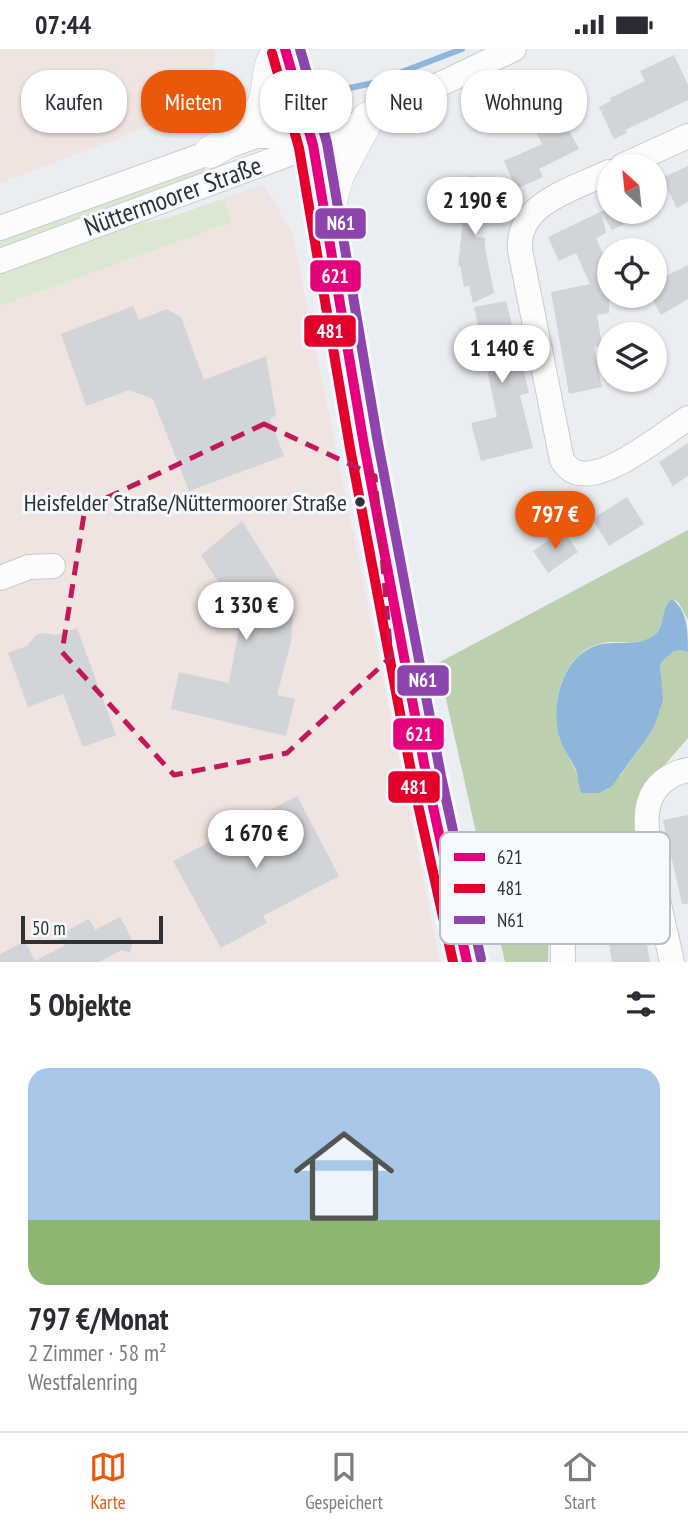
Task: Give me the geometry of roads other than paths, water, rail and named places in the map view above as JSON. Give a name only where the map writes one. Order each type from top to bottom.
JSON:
[{"type":"main road","points":[[283,49],[313,145],[364,445],[440,839]]},
{"type":"main road","points":[[210,152],[241,134],[256,119],[266,92],[269,66],[283,49]]},
{"type":"main road","points":[[326,220],[338,175],[366,122]]},
{"type":"main road","points":[[463,944],[467,962]]},
{"type":"street","points":[[447,81],[514,49]]},
{"type":"street","points":[[313,145],[366,119]]},
{"type":"street","name":"Nüttermoorer Straße","points":[[0,228],[256,136],[268,134],[313,145]]},
{"type":"street","points":[[648,154],[688,136]]},
{"type":"street","name":"Nüttermoorer Straße","points":[[0,261],[313,145]]},
{"type":"street","points":[[597,178],[537,208],[526,221],[520,235],[523,264],[562,460],[579,473],[605,470],[688,418]]},
{"type":"street","points":[[0,578],[29,567],[53,566]]},
{"type":"street","points":[[648,832],[648,804],[657,788],[675,774],[688,770]]},
{"type":"street","points":[[563,962],[564,944]]},
{"type":"street","points":[[668,944],[672,962]]},
{"type":"water","points":[[672,599],[684,616],[688,652],[679,650],[672,653],[660,665],[663,700],[654,727],[612,786],[599,793],[582,793],[575,768],[561,743],[557,726],[558,699],[566,672],[583,652],[595,646],[639,642],[653,636],[660,628],[666,607]]},
{"type":"waterway","points":[[352,88],[373,83],[462,49]]},
{"type":"place","name":"Heisfelder Straße/Nüttermoorer Straße","points":[[360,502]]}]
